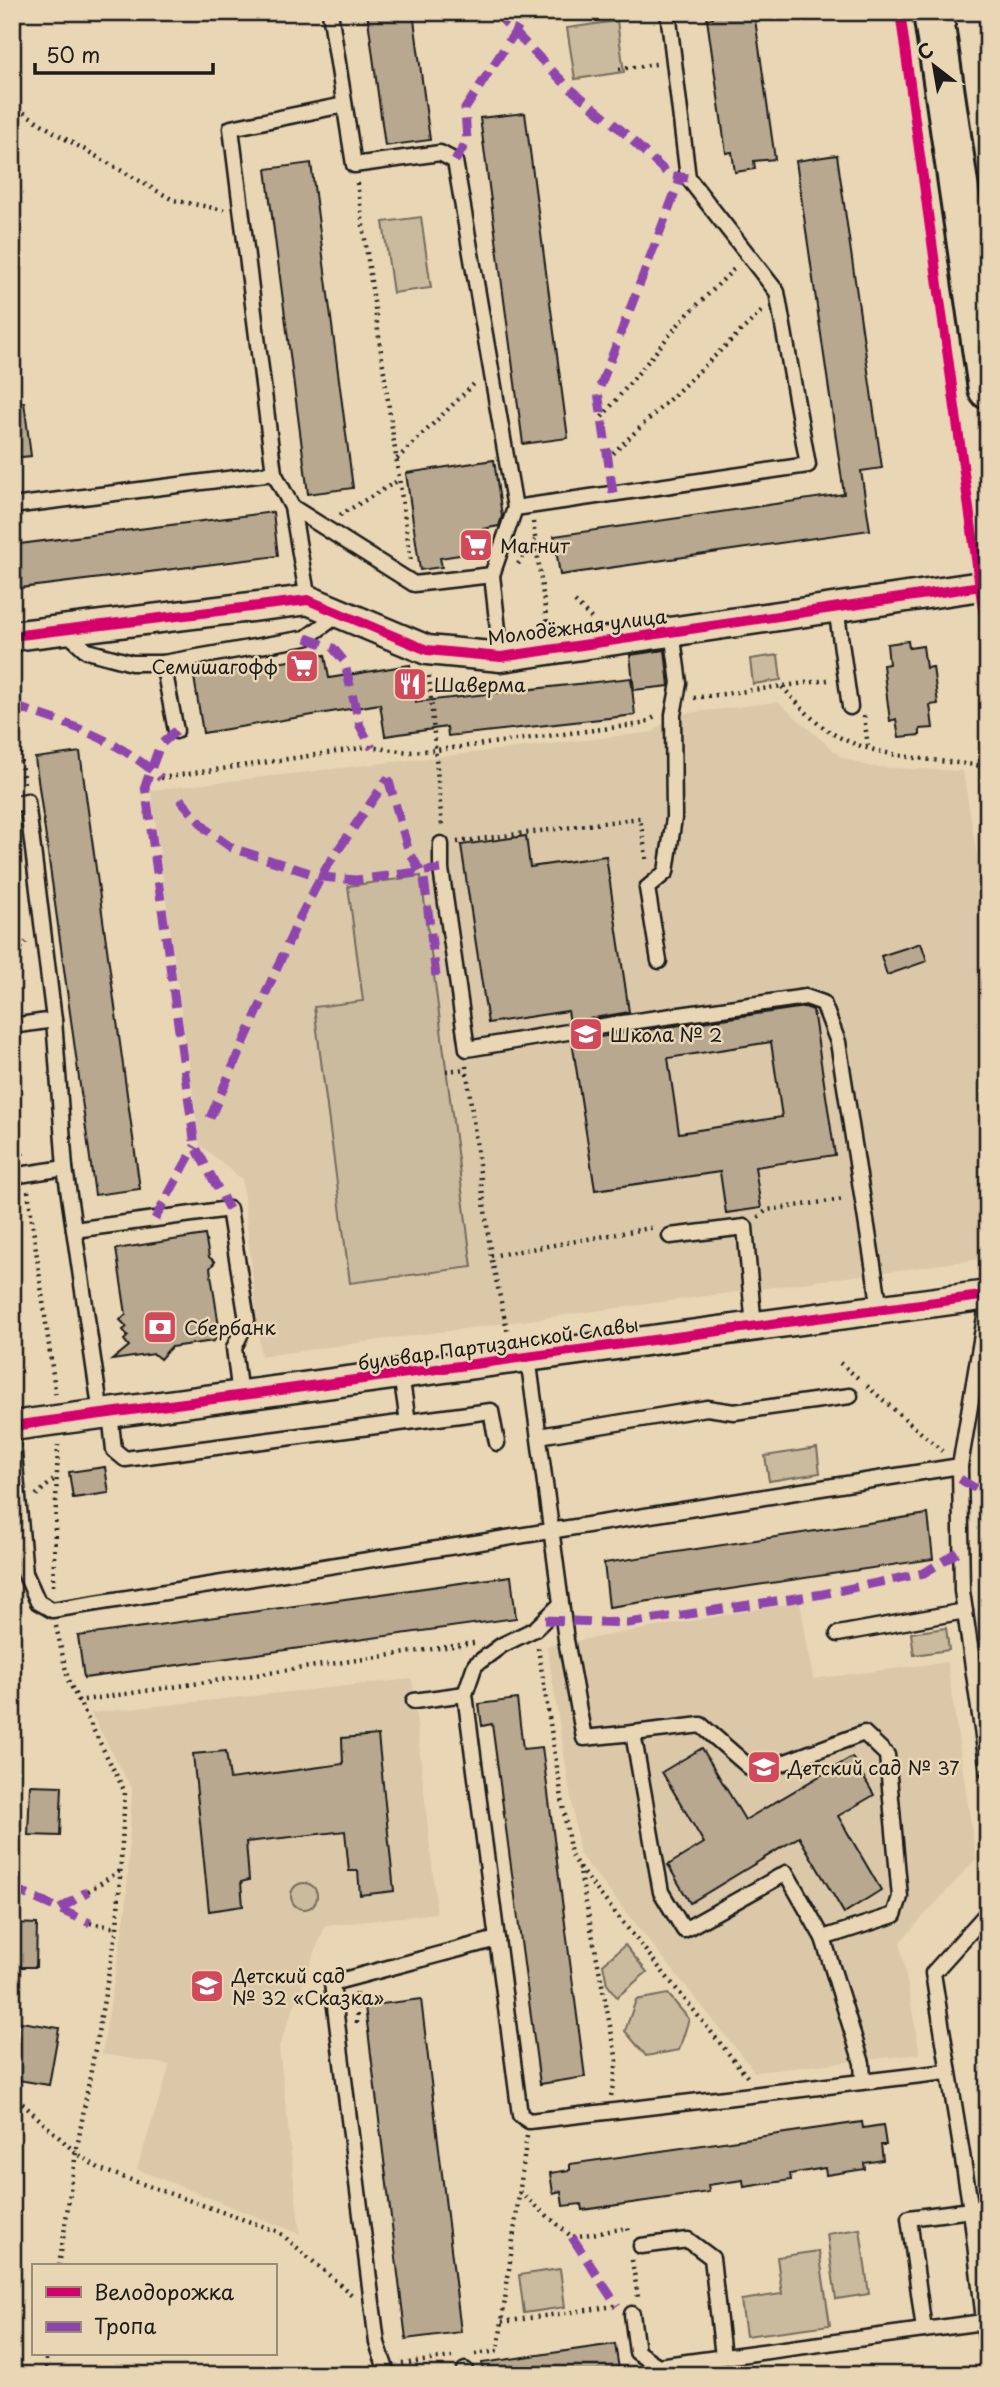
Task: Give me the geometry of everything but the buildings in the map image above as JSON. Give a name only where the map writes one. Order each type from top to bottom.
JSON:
[{"type":"street","points":[[933,12],[981,302],[988,389]]},
{"type":"street","name":"Молодёжная улица","points":[[307,600],[427,650],[501,657],[988,585]]},
{"type":"street","points":[[12,636],[307,600]]},
{"type":"street","name":"бульвар Партизанской Славы","points":[[12,1426],[988,1297]]},
{"type":"lane","points":[[330,12],[354,165],[440,153],[455,160],[491,368],[523,507],[492,575],[501,657]]},
{"type":"lane","points":[[523,507],[808,465],[778,295],[688,178],[668,12]]},
{"type":"lane","points":[[307,600],[292,507],[274,473],[231,128],[344,105]]},
{"type":"lane","points":[[12,506],[274,473]]},
{"type":"lane","points":[[292,507],[414,584],[492,575]]},
{"type":"lane","points":[[836,607],[850,708]]},
{"type":"lane","points":[[64,630],[88,651],[132,663],[163,663],[306,638],[338,615]]},
{"type":"lane","points":[[659,961],[647,888],[666,872],[674,817],[674,706],[679,683],[672,631]]},
{"type":"lane","points":[[163,663],[176,731]]},
{"type":"lane","points":[[20,803],[54,1020],[65,1168],[74,1230],[114,1450],[125,1459],[491,1411],[497,1443]]},
{"type":"lane","points":[[441,844],[441,869],[467,1049],[609,1025],[806,997],[823,1003],[838,1042],[880,1310]]},
{"type":"lane","points":[[12,1026],[54,1020]]},
{"type":"lane","points":[[19,1175],[65,1168]]},
{"type":"lane","points":[[74,1230],[229,1209],[247,1320],[234,1348],[240,1396]]},
{"type":"lane","points":[[670,1236],[746,1227],[754,1326]]},
{"type":"lane","points":[[988,1297],[960,1466],[965,1611],[988,1771]]},
{"type":"lane","points":[[521,1358],[539,1436],[561,1604],[584,1738],[701,1725],[757,1773],[864,1733],[887,1755],[900,1897],[894,1915],[824,1938]]},
{"type":"lane","points":[[401,1374],[408,1422]]},
{"type":"lane","points":[[539,1436],[707,1408],[734,1412],[850,1396]]},
{"type":"lane","points":[[12,1432],[17,1533],[24,1573],[38,1602],[52,1610],[552,1533],[960,1466]]},
{"type":"lane","points":[[561,1604],[535,1629],[502,1645],[475,1665],[465,1694],[520,2115],[528,2121],[947,2071]]},
{"type":"lane","points":[[838,1634],[965,1611]]},
{"type":"lane","points":[[414,1701],[465,1694]]},
{"type":"lane","points":[[633,1733],[661,1892],[684,1930],[786,1873],[824,1938],[862,2063],[863,2080]]},
{"type":"lane","points":[[988,1912],[933,1973],[971,2210],[988,2354]]},
{"type":"lane","points":[[386,2371],[374,2314],[332,1983],[497,1939]]},
{"type":"lane","points":[[924,2330],[909,2218],[971,2210]]},
{"type":"lane","points":[[634,2244],[688,2240],[712,2258],[723,2357]]},
{"type":"lane","points":[[631,2309],[637,2352],[658,2370],[723,2357],[984,2322]]},
{"type":"path","points":[[619,69],[674,62]]},
{"type":"path","points":[[12,105],[57,135],[173,200],[242,214]]},
{"type":"path","points":[[354,165],[414,584]]},
{"type":"path","points":[[602,417],[682,320],[748,255]]},
{"type":"path","points":[[608,458],[778,295]]},
{"type":"path","points":[[396,460],[491,368]]},
{"type":"path","points":[[322,526],[399,480]]},
{"type":"path","points":[[523,507],[535,540],[551,649]]},
{"type":"path","points":[[511,573],[535,540]]},
{"type":"path","points":[[427,650],[437,750],[441,844],[640,818],[650,885]]},
{"type":"path","points":[[161,778],[368,747],[409,752],[437,750],[642,724],[691,698],[846,678]]},
{"type":"path","points":[[782,686],[827,730],[846,740],[868,747],[988,766]]},
{"type":"path","points":[[12,705],[20,803]]},
{"type":"path","points":[[850,708],[864,716],[868,747]]},
{"type":"path","points":[[467,1049],[466,1069],[491,1256],[521,1358]]},
{"type":"path","points":[[446,1071],[466,1069]]},
{"type":"path","points":[[12,1098],[19,1175],[56,1400],[54,1408]]},
{"type":"path","points":[[746,1227],[767,1210],[862,1197]]},
{"type":"path","points":[[491,1256],[658,1227],[670,1236]]},
{"type":"path","points":[[840,1363],[960,1466]]},
{"type":"path","points":[[58,1438],[52,1610],[68,1680],[125,1792],[117,1928],[76,2153],[59,2264]]},
{"type":"path","points":[[535,1629],[571,1855],[760,2093]]},
{"type":"path","points":[[77,1701],[464,1642],[502,1645]]},
{"type":"path","points":[[579,1867],[617,2061],[609,2110]]},
{"type":"path","points":[[88,1891],[121,1871]]},
{"type":"path","points":[[90,1923],[117,1928]]},
{"type":"path","points":[[12,2094],[76,2153],[100,2169],[279,2232],[374,2314]]},
{"type":"path","points":[[386,2371],[498,2351],[528,2121]]},
{"type":"path","points":[[519,2192],[572,2236],[628,2228],[634,2244],[638,2303],[631,2309]]},
{"type":"path","points":[[502,2322],[617,2306]]},
{"type":"path","points":[[44,2375],[46,2356]]},
{"type":"shaded area","points":[[617,21],[624,72],[575,79],[567,28]]},
{"type":"shaded area","points":[[421,217],[431,288],[393,293],[383,222]]},
{"type":"shaded area","points":[[778,655],[781,680],[753,684],[750,659]]},
{"type":"shaded area","name":"Школа № 2","points":[[778,702],[841,757],[871,767],[963,771],[988,923],[988,1253],[981,1259],[261,1356],[242,1179],[200,1145],[151,790],[653,732],[673,715]]},
{"type":"shaded area","points":[[421,876],[472,1267],[350,1283],[314,1007],[363,1001],[348,886]]},
{"type":"shaded area","points":[[817,1448],[820,1473],[769,1481],[765,1456]]},
{"type":"shaded area","name":"Детский сад № 37","points":[[800,1602],[813,1679],[947,1662],[976,1859],[900,1942],[920,2054],[755,2072],[580,1855],[547,1646]]},
{"type":"shaded area","points":[[946,1628],[949,1650],[914,1655],[911,1633]]},
{"type":"shaded area","name":"Детский сад № 32 «Сказка»","points":[[412,1679],[437,1913],[325,1926],[279,2046],[300,2234],[137,2169],[170,2065],[102,2054],[126,1909],[132,1789],[91,1713]]},
{"type":"shaded area","points":[[304,1883],[313,1887],[317,1896],[313,1905],[304,1909],[295,1905],[291,1896],[295,1887]]},
{"type":"shaded area","points":[[625,1945],[647,1972],[617,1997],[607,1984],[603,1964]]},
{"type":"shaded area","points":[[668,1994],[689,2019],[679,2050],[646,2056],[625,2031],[636,2000]]},
{"type":"shaded area","points":[[860,2229],[869,2294],[836,2299],[827,2234]]},
{"type":"shaded area","points":[[819,2251],[830,2325],[746,2336],[741,2300],[782,2294],[777,2257]]},
{"type":"shaded area","points":[[560,2269],[565,2307],[524,2313],[519,2275]]},
{"type":"marked path","points":[[495,12],[567,86],[620,129],[669,175],[688,178]]},
{"type":"marked path","points":[[455,161],[467,141],[465,109],[528,12]]},
{"type":"marked path","points":[[613,493],[598,392],[681,177]]},
{"type":"marked path","points":[[306,638],[333,648],[344,661],[360,726],[372,748]]},
{"type":"marked path","points":[[14,706],[92,734],[127,753],[161,778]]},
{"type":"marked path","points":[[176,731],[160,745],[145,786],[195,1146],[229,1209]]},
{"type":"marked path","points":[[388,778],[408,849],[424,878],[436,976]]},
{"type":"marked path","points":[[210,1118],[299,919],[327,866],[388,778]]},
{"type":"marked path","points":[[180,799],[207,830],[232,848],[322,877],[356,880],[441,869]]},
{"type":"marked path","points":[[155,1219],[195,1146]]},
{"type":"marked path","points":[[960,1479],[988,1496]]},
{"type":"marked path","points":[[545,1620],[628,1623],[823,1594],[924,1573],[961,1550]]},
{"type":"marked path","points":[[12,1888],[90,1923]]},
{"type":"marked path","points":[[60,1909],[88,1891]]},
{"type":"marked path","points":[[572,2237],[617,2306]]},
{"type":"cycle path","points":[[900,12],[988,645]]},
{"type":"cycle path","points":[[12,636],[308,600],[427,650],[501,657],[988,585]]},
{"type":"cycle path","points":[[12,1426],[988,1295]]},
{"type":"place","name":"Магнит","points":[[476,545]]},
{"type":"place","name":"Семишагофф","points":[[302,666]]},
{"type":"place","name":"Шаверма","points":[[410,684]]},
{"type":"place","name":"Школа № 2","points":[[586,1034]]},
{"type":"place","name":"Сбербанк","points":[[160,1327]]},
{"type":"place","name":"Детский сад № 37","points":[[764,1767]]},
{"type":"place","name":"Детский сад № 32 «Сказка»","points":[[207,1986]]}]
